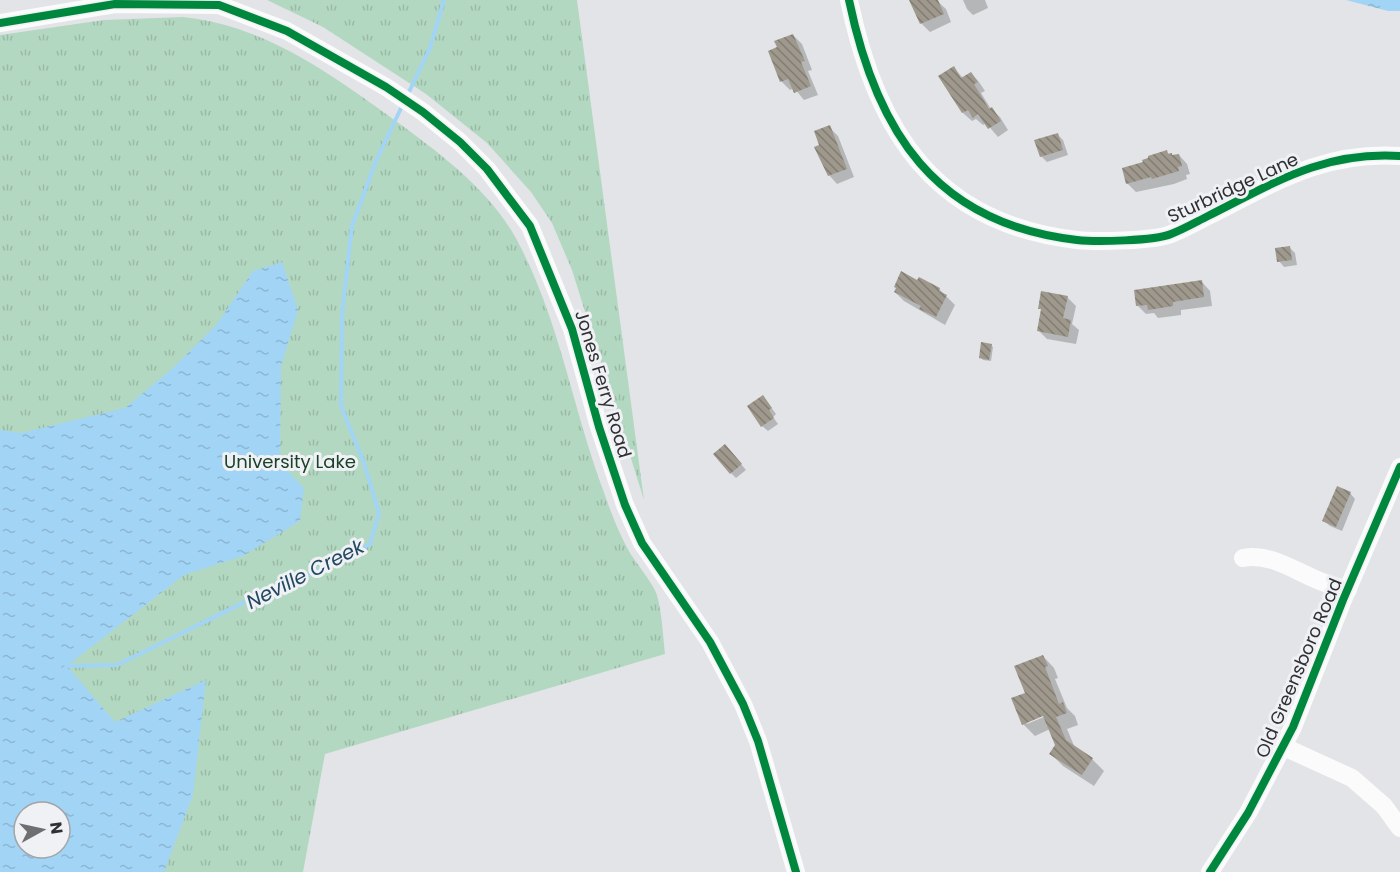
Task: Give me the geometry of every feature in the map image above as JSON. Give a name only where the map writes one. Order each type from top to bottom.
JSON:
[{"type":"street","name":"Sturbridge Lane","points":[[849,0],[869,72],[890,123],[904,145],[942,186],[958,198],[992,218],[1021,230],[1045,236],[1090,241],[1169,235],[1295,173],[1324,163],[1374,155],[1400,156]]},
{"type":"street","name":"Jones Ferry Road","points":[[0,23],[115,4],[219,5],[287,31],[386,87],[423,112],[460,142],[487,169],[530,226],[572,329],[599,427],[642,543],[710,642],[743,704],[758,741],[794,871]]},
{"type":"street","name":"Old Greensboro Road","points":[[1210,872],[1248,813],[1284,747],[1400,467]]},
{"type":"street","points":[[1243,558],[1253,556],[1280,562],[1317,580],[1348,590]]},
{"type":"street","points":[[1284,747],[1352,778],[1384,806],[1400,828]]},
{"type":"green space","points":[[267,0],[577,0],[644,500],[572,270],[552,223],[531,192],[487,143],[426,94],[323,27]]},
{"type":"green space","name":"University Lake","points":[[183,17],[241,30],[294,54],[345,85],[411,132],[464,175],[496,208],[509,226],[534,275],[611,512],[630,553],[657,595],[665,654],[325,754],[303,872],[0,872],[0,35],[104,20]]},
{"type":"water","points":[[1346,0],[1400,0],[1400,11],[1388,11]]},
{"type":"water","name":"University Lake","points":[[282,262],[298,310],[281,366],[280,463],[304,488],[300,521],[243,556],[184,575],[67,666],[115,722],[206,680],[193,795],[164,872],[0,872],[0,430],[21,433],[125,408],[173,368],[217,324],[253,271]]},
{"type":"building","points":[[909,0],[938,0],[944,14],[920,24]]},
{"type":"building","points":[[793,34],[805,61],[801,62],[811,86],[794,93],[788,79],[780,82],[768,51],[777,47],[774,41]]},
{"type":"building","points":[[954,66],[961,78],[971,72],[978,82],[974,84],[989,109],[992,107],[1001,121],[988,129],[978,114],[973,118],[968,110],[962,113],[938,76]]},
{"type":"building","points":[[830,125],[847,169],[828,176],[814,147],[819,145],[814,131]]},
{"type":"building","points":[[1058,133],[1063,150],[1040,157],[1034,140]]},
{"type":"building","points":[[1167,150],[1168,154],[1179,154],[1182,166],[1178,167],[1179,171],[1126,184],[1122,168],[1143,162],[1142,160],[1148,156]]},
{"type":"building","points":[[1290,246],[1292,260],[1277,262],[1275,248]]},
{"type":"building","points":[[901,271],[917,280],[919,277],[940,288],[939,291],[947,295],[936,317],[919,309],[921,306],[894,292]]},
{"type":"building","points":[[1202,280],[1204,297],[1173,302],[1173,306],[1148,310],[1147,305],[1136,306],[1134,290]]},
{"type":"building","points":[[1041,291],[1068,296],[1063,318],[1071,320],[1068,337],[1037,331]]},
{"type":"building","points":[[981,342],[992,344],[989,360],[979,358]]},
{"type":"building","points":[[763,395],[772,408],[769,410],[774,418],[761,427],[747,406]]},
{"type":"building","points":[[725,444],[742,464],[730,474],[713,454]]},
{"type":"building","points":[[1337,486],[1351,492],[1336,527],[1322,521]]},
{"type":"building","points":[[1043,655],[1048,666],[1045,667],[1059,704],[1063,702],[1067,713],[1056,717],[1066,740],[1093,758],[1082,775],[1049,754],[1055,745],[1043,716],[1022,725],[1011,698],[1025,693],[1014,666]]},
{"type":"waterway","name":"Neville Creek","points":[[408,94],[430,48],[444,0]]},
{"type":"waterway","name":"Neville Creek","points":[[64,669],[67,666],[117,665],[257,596],[303,578],[370,544],[379,513],[364,463],[341,406],[342,314],[352,226],[376,161],[403,104]]},
{"type":"cycle path","points":[[849,0],[861,47],[876,91],[896,129],[920,163],[950,192],[985,214],[1028,230],[1086,241],[1163,236],[1181,230],[1277,181],[1323,164],[1372,156],[1400,156]]},
{"type":"cycle path","points":[[0,23],[115,4],[219,5],[287,31],[386,87],[423,112],[460,142],[487,169],[530,226],[572,329],[599,427],[625,505],[642,543],[710,642],[743,704],[758,741],[796,872]]},
{"type":"cycle path","points":[[1210,872],[1248,813],[1293,727],[1343,600],[1400,467]]}]
